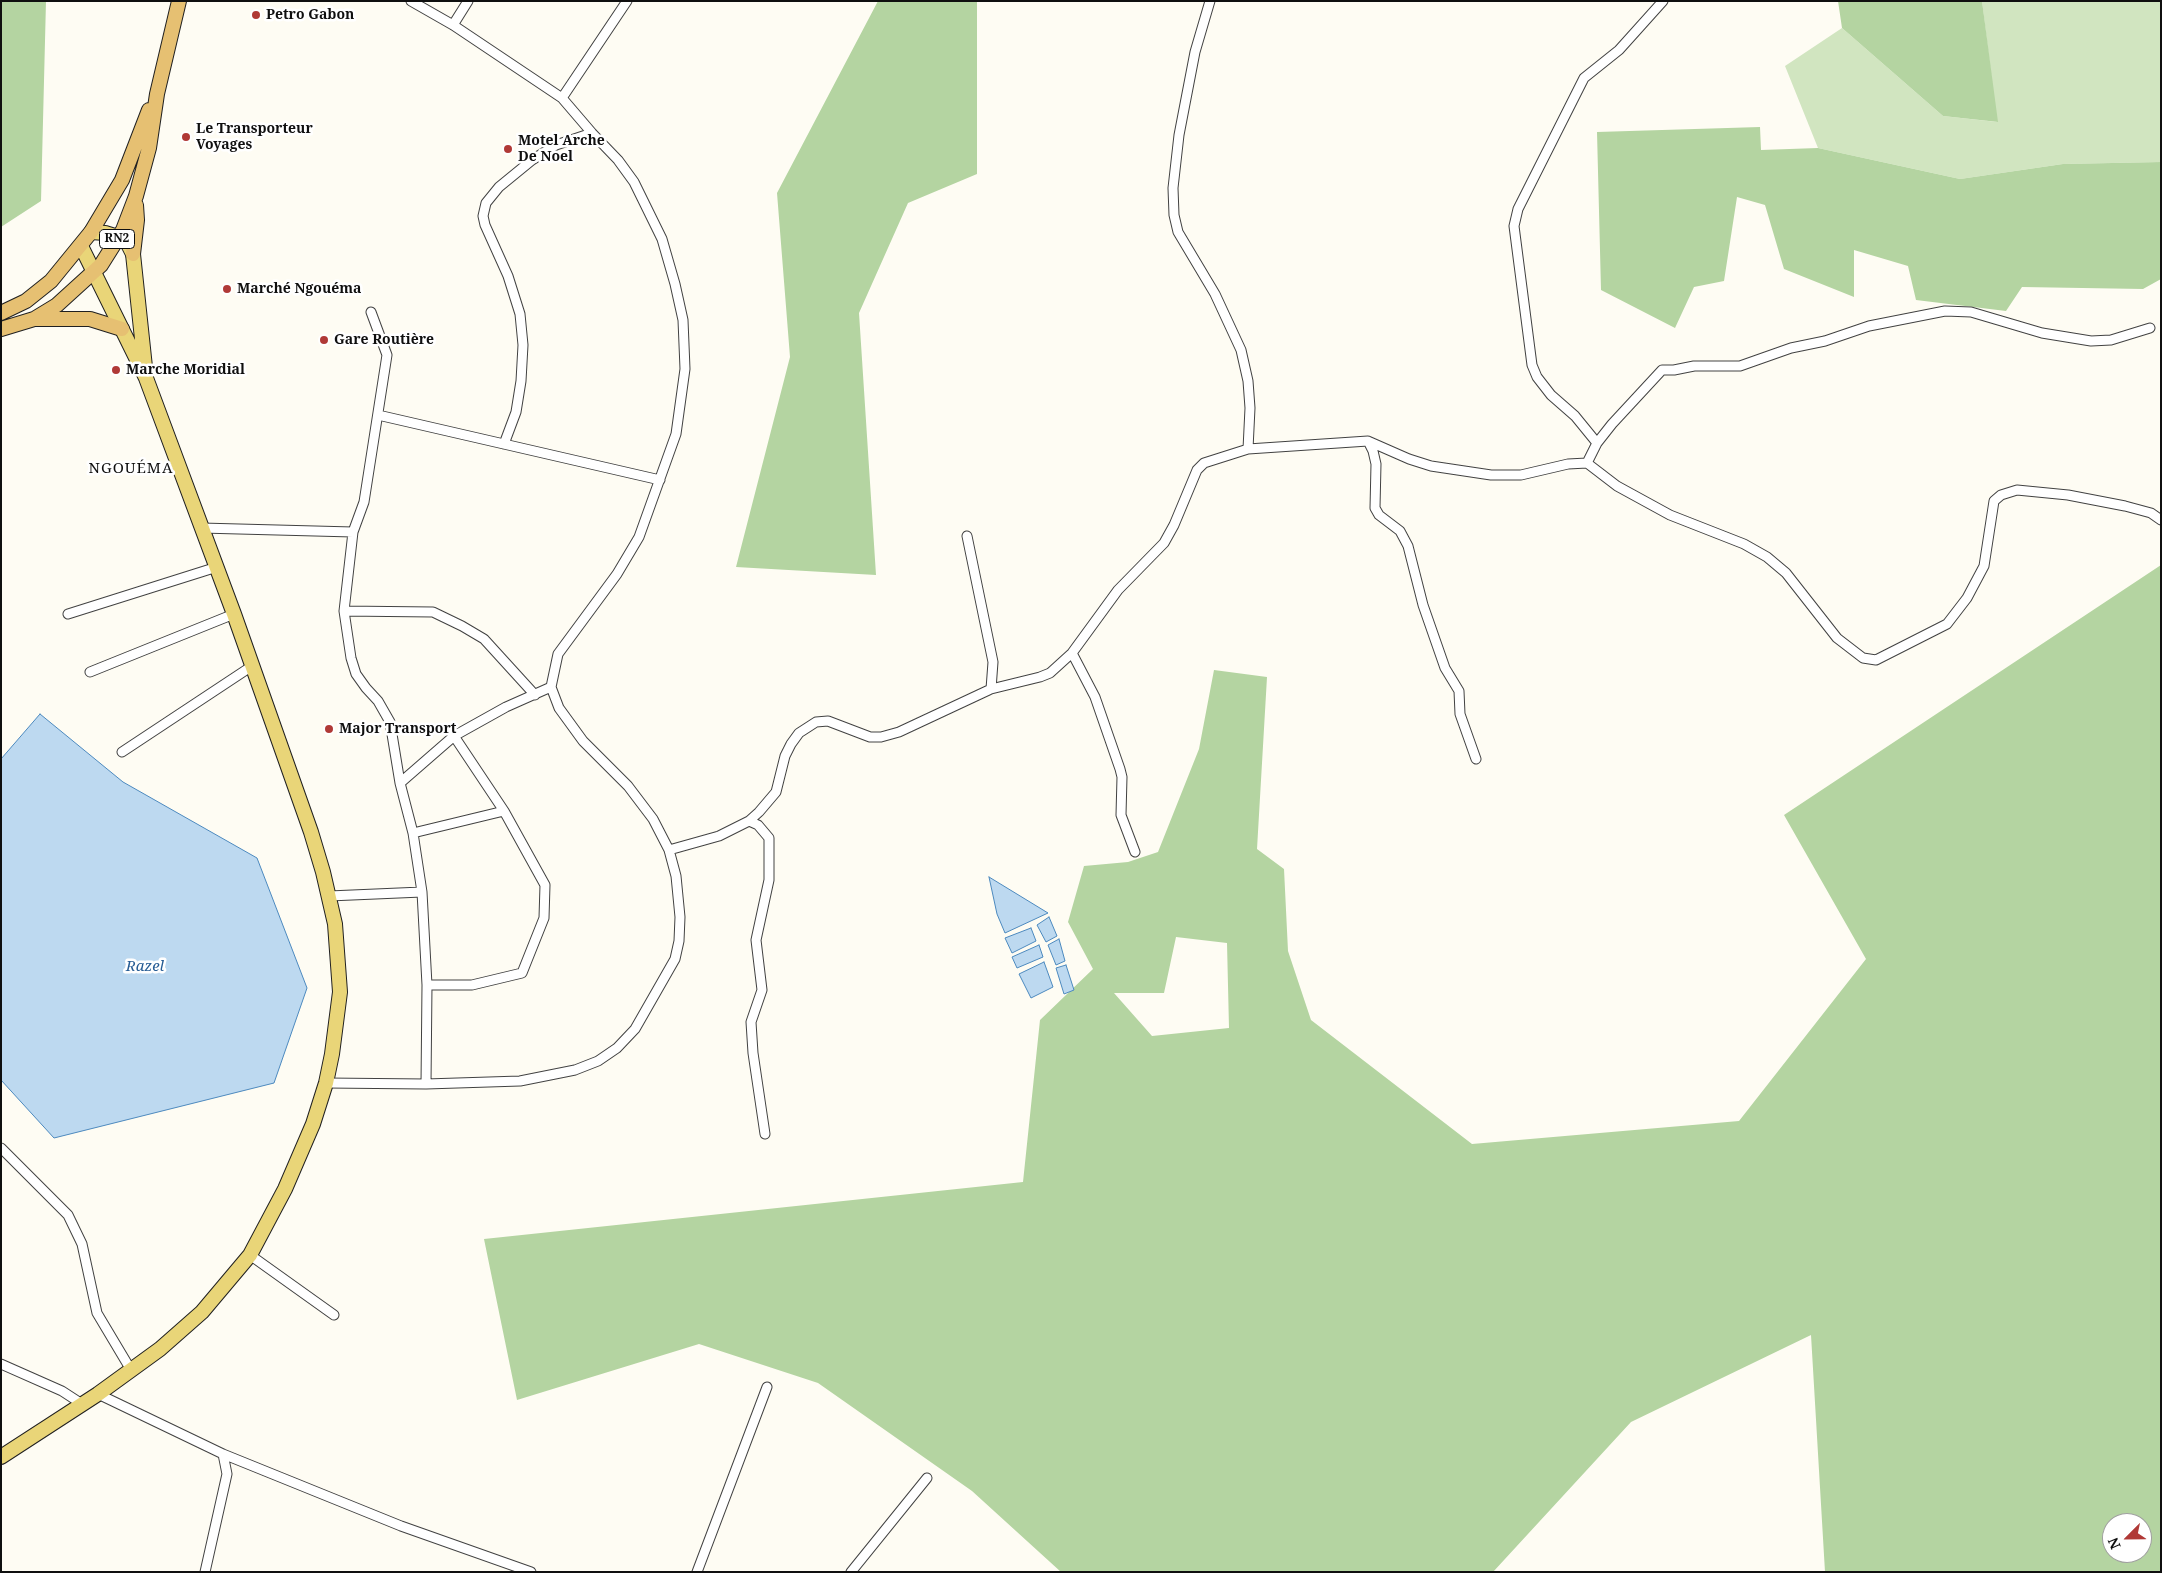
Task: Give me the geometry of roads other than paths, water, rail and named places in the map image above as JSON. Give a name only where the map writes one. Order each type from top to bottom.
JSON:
[{"type":"highway","name":"RN2","points":[[1,329],[34,319],[57,305],[102,265],[128,220],[149,148],[157,94],[179,1]]},
{"type":"highway","name":"RN2","points":[[1,313],[26,301],[51,281],[91,232],[122,180],[157,94]]},
{"type":"highway","points":[[133,254],[137,220],[136,196]]},
{"type":"highway","points":[[34,319],[90,318],[122,329]]},
{"type":"main road","points":[[91,232],[105,233],[118,237],[128,244],[133,254],[146,378]]},
{"type":"main road","points":[[1,1457],[98,1394],[172,1340],[202,1312],[250,1255],[298,1159],[313,1124],[326,1083],[332,1054],[340,992],[335,924],[329,896],[310,832],[234,614],[146,378],[81,246]]},
{"type":"street","points":[[326,1083],[426,1084],[520,1081],[575,1070],[598,1061],[617,1048],[635,1030],[675,960],[680,917],[676,876],[669,850],[653,819],[628,786],[583,741],[559,708],[551,688],[551,680],[558,654],[617,574],[634,545],[676,434],[685,370],[683,320],[662,240],[634,182],[618,160],[562,98],[453,26],[411,1]]},
{"type":"street","points":[[453,26],[468,1]]},
{"type":"street","points":[[562,98],[627,1]]},
{"type":"street","points":[[1210,1],[1195,52],[1179,135],[1173,188],[1174,215],[1178,232],[1215,294],[1241,350],[1248,381],[1250,408],[1248,449]]},
{"type":"street","points":[[1597,444],[1575,416],[1542,385],[1532,365],[1514,226],[1518,209],[1584,78],[1619,50],[1663,1]]},
{"type":"street","points":[[504,444],[516,412],[524,345],[520,314],[508,276],[485,225],[483,216],[486,203],[499,187],[532,160],[556,145],[592,133]]},
{"type":"street","points":[[1587,463],[1597,444],[1612,424],[1662,370],[1694,366],[1740,366],[1791,348],[1826,341],[1869,326],[1958,310],[1997,318],[2042,334],[2091,340],[2111,340],[2150,328]]},
{"type":"street","points":[[371,312],[387,354],[364,502],[353,532],[344,612],[351,658],[356,674],[378,701],[390,722],[400,783],[413,833],[422,892],[427,985],[426,1084]]},
{"type":"street","points":[[378,415],[660,480]]},
{"type":"street","points":[[1368,441],[1374,451],[1376,464],[1375,508],[1379,515],[1400,531],[1408,546],[1423,605],[1445,668],[1459,691],[1460,714],[1476,759]]},
{"type":"street","points":[[669,850],[719,836],[760,812],[776,792],[791,744],[799,733],[816,722],[828,720],[870,738],[881,738],[899,732],[992,689],[1050,673],[1072,653],[1118,590],[1164,542],[1174,525],[1197,470],[1204,463],[1248,449],[1368,441],[1409,459],[1431,466],[1491,475],[1521,475],[1568,464],[1587,463],[1617,486],[1670,515],[1744,544],[1767,557],[1786,573],[1838,638],[1863,658],[1876,660],[1947,624],[1968,598],[1984,566],[1994,501],[2001,495],[2016,490],[2068,495],[2125,506],[2151,513],[2161,520]]},
{"type":"street","points":[[202,528],[353,532]]},
{"type":"street","points":[[967,536],[993,662],[992,689]]},
{"type":"street","points":[[68,614],[216,567]]},
{"type":"street","points":[[344,612],[433,612],[484,639],[535,695]]},
{"type":"street","points":[[90,672],[234,614]]},
{"type":"street","points":[[1072,653],[1095,697],[1120,769],[1122,777],[1121,815],[1135,852]]},
{"type":"street","points":[[122,752],[252,666]]},
{"type":"street","points":[[400,783],[454,736],[506,707],[551,688]]},
{"type":"street","points":[[427,985],[472,985],[522,973],[544,918],[545,886],[504,811],[454,736]]},
{"type":"street","points":[[413,833],[504,811]]},
{"type":"street","points":[[749,820],[758,825],[769,838],[769,880],[756,940],[762,990],[751,1022],[753,1053],[765,1134]]},
{"type":"street","points":[[329,896],[422,892]]},
{"type":"street","points":[[1,1148],[68,1215],[82,1244],[97,1313],[131,1370]]},
{"type":"street","points":[[250,1255],[334,1314]]},
{"type":"street","points":[[1,1364],[62,1390],[82,1404]]},
{"type":"street","points":[[1,1376],[12,1370]]},
{"type":"street","points":[[696,1572],[766,1387]]},
{"type":"street","points":[[98,1394],[223,1454],[401,1526],[531,1572]]},
{"type":"street","points":[[205,1572],[227,1474],[223,1454]]},
{"type":"street","points":[[851,1572],[927,1478]]},
{"type":"water","name":"Razel","points":[[40,714],[123,782],[257,858],[307,988],[274,1083],[54,1138],[1,1080],[1,759]]},
{"type":"water","points":[[989,877],[1048,913],[1005,933],[997,914]]},
{"type":"water","points":[[1049,917],[1057,936],[1046,942],[1037,925]]},
{"type":"water","points":[[1031,928],[1036,941],[1012,953],[1005,938]]},
{"type":"water","points":[[1059,939],[1065,961],[1056,965],[1048,945]]},
{"type":"water","points":[[1039,945],[1043,957],[1017,968],[1012,957]]},
{"type":"water","points":[[1044,962],[1053,987],[1031,998],[1019,974]]},
{"type":"water","points":[[1066,965],[1074,990],[1064,994],[1056,968]]},
{"type":"place","name":"Petro Gabon","points":[[256,15]]},
{"type":"place","name":"Le Transporteur Voyages","points":[[186,137]]},
{"type":"place","name":"Motel Arche De Noel","points":[[508,149]]},
{"type":"place","name":"Marché Ngouéma","points":[[227,289]]},
{"type":"place","name":"Gare Routière","points":[[324,340]]},
{"type":"place","name":"Marche Moridial","points":[[116,370]]},
{"type":"place","name":"Major Transport","points":[[329,729]]},
{"type":"district","name":"NGOUÉMA","points":[[131,469]]}]
